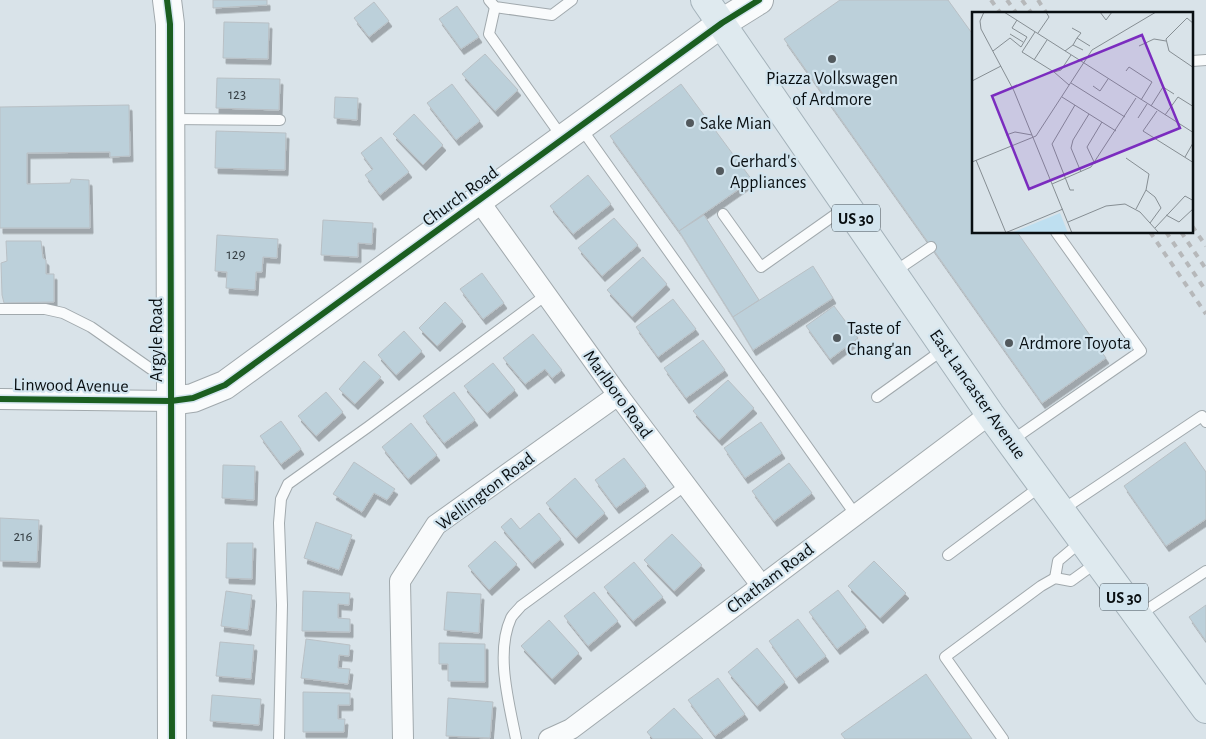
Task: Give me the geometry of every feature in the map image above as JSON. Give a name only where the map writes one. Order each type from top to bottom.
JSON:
[{"type":"highway","name":"East Lancaster Avenue","points":[[705,0],[990,414],[1206,709]]},
{"type":"street","name":"Argyle Road","points":[[167,0],[170,24],[172,739]]},
{"type":"street","name":"Church Road","points":[[171,392],[192,398],[224,385],[722,23],[759,0]]},
{"type":"street","name":"Marlboro Road","points":[[479,201],[618,395],[761,584]]},
{"type":"street","name":"Linwood Avenue","points":[[0,399],[171,392]]},
{"type":"street","name":"Wellington Road","points":[[403,739],[400,580],[436,525],[618,395]]},
{"type":"street","name":"Chatham Road","points":[[549,739],[571,729],[761,584],[990,414]]},
{"type":"lane","points":[[572,0],[552,15],[492,4],[489,34],[572,133],[855,514]]},
{"type":"lane","points":[[170,119],[280,120]]},
{"type":"lane","points":[[723,214],[761,267],[847,206]]},
{"type":"lane","points":[[1010,442],[1140,351],[1057,234]]},
{"type":"lane","points":[[893,273],[931,247]]},
{"type":"lane","points":[[279,739],[282,606],[280,523],[281,499],[288,484],[368,428],[546,295]]},
{"type":"lane","points":[[0,309],[45,309],[63,313],[91,327],[171,392]]},
{"type":"lane","points":[[877,397],[945,349]]},
{"type":"lane","points":[[1061,511],[1202,416],[1206,422]]},
{"type":"lane","points":[[516,739],[506,683],[504,646],[511,617],[521,606],[686,485]]},
{"type":"lane","points":[[948,555],[1042,485]]},
{"type":"lane","points":[[1055,578],[1058,561],[1090,551]]},
{"type":"lane","points":[[1003,739],[945,657],[1041,586],[1055,578],[1071,582],[1090,551]]},
{"type":"lane","points":[[1138,616],[1206,571]]},
{"type":"building","points":[[213,0],[267,0],[267,5],[213,8]]},
{"type":"building","points":[[840,0],[948,0],[972,33],[972,234],[1018,234],[1106,358],[1042,403],[784,39]]},
{"type":"building","points":[[374,2],[389,21],[369,37],[354,18]]},
{"type":"building","points":[[457,6],[479,37],[461,49],[439,19]]},
{"type":"building","points":[[224,22],[269,23],[268,59],[223,58]]},
{"type":"building","points":[[485,54],[518,90],[495,111],[462,74]]},
{"type":"building","points":[[217,78],[280,79],[279,110],[216,108]]},
{"type":"building","points":[[452,84],[480,121],[456,140],[427,103]]},
{"type":"building","points":[[681,84],[752,180],[679,231],[610,136]]},
{"type":"building","points":[[335,97],[358,98],[357,120],[334,118]]},
{"type":"building","points":[[129,105],[130,156],[110,157],[110,152],[27,153],[27,184],[70,183],[71,179],[89,180],[90,228],[0,228],[0,107]]},
{"type":"building","points":[[414,114],[443,145],[423,165],[393,134]]},
{"type":"building","points":[[216,131],[286,133],[285,170],[215,168]]},
{"type":"building","points":[[381,137],[409,172],[380,195],[365,175],[373,169],[361,153]]},
{"type":"building","points":[[588,175],[611,204],[573,234],[550,206]]},
{"type":"building","points":[[704,215],[759,300],[733,317],[679,231]]},
{"type":"building","points":[[614,218],[638,245],[602,276],[578,248]]},
{"type":"building","points":[[323,220],[373,223],[372,244],[358,243],[358,257],[321,255]]},
{"type":"building","points":[[217,235],[278,239],[277,258],[263,257],[262,272],[256,272],[255,290],[226,288],[227,272],[215,271]]},
{"type":"building","points":[[6,241],[41,241],[43,258],[46,260],[46,274],[54,274],[54,302],[4,303],[1,263],[7,261]]},
{"type":"building","points":[[643,257],[667,284],[632,317],[607,290]]},
{"type":"building","points":[[813,266],[833,298],[753,350],[733,317]]},
{"type":"building","points":[[482,273],[504,303],[483,319],[460,289]]},
{"type":"building","points":[[673,299],[696,329],[658,357],[636,327]]},
{"type":"building","points":[[445,302],[463,321],[437,346],[419,328]]},
{"type":"building","points":[[834,306],[858,338],[830,359],[806,326]]},
{"type":"building","points":[[404,331],[422,351],[396,375],[378,355]]},
{"type":"building","points":[[533,334],[562,370],[552,378],[545,369],[525,384],[503,358]]},
{"type":"building","points":[[703,340],[725,370],[686,398],[664,368]]},
{"type":"building","points":[[364,361],[381,377],[355,404],[339,389]]},
{"type":"building","points":[[493,363],[515,390],[487,413],[464,386]]},
{"type":"building","points":[[728,380],[754,408],[719,440],[693,411]]},
{"type":"building","points":[[326,392],[343,412],[316,436],[298,416]]},
{"type":"building","points":[[454,392],[475,420],[444,443],[423,416]]},
{"type":"building","points":[[281,421],[301,449],[281,464],[260,436]]},
{"type":"building","points":[[761,422],[782,453],[745,478],[724,448]]},
{"type":"building","points":[[411,423],[437,455],[408,479],[382,447]]},
{"type":"building","points":[[1185,442],[1206,472],[1206,519],[1166,546],[1124,486]]},
{"type":"building","points":[[624,458],[646,486],[616,508],[595,480]]},
{"type":"building","points":[[354,462],[395,489],[387,500],[374,493],[362,512],[333,494]]},
{"type":"building","points":[[789,463],[812,493],[774,521],[752,491]]},
{"type":"building","points":[[223,465],[255,466],[254,500],[222,498]]},
{"type":"building","points":[[575,478],[605,513],[576,538],[546,503]]},
{"type":"building","points":[[539,513],[561,539],[532,563],[501,527],[511,518],[520,529]]},
{"type":"building","points":[[0,518],[39,520],[37,562],[0,561]]},
{"type":"building","points":[[316,522],[352,535],[339,570],[304,558]]},
{"type":"building","points":[[672,534],[702,565],[674,591],[644,560]]},
{"type":"building","points":[[495,541],[517,564],[489,590],[468,566]]},
{"type":"building","points":[[227,543],[253,543],[252,579],[226,578]]},
{"type":"building","points":[[874,561],[906,593],[880,618],[848,586]]},
{"type":"building","points":[[634,562],[663,597],[633,621],[604,587]]},
{"type":"building","points":[[838,590],[866,627],[837,649],[809,612]]},
{"type":"building","points":[[226,591],[252,595],[248,630],[221,626]]},
{"type":"building","points":[[303,591],[350,593],[349,605],[338,604],[338,618],[350,619],[350,632],[302,631]]},
{"type":"building","points":[[447,592],[481,594],[479,633],[444,630]]},
{"type":"building","points":[[594,592],[618,621],[588,646],[564,616]]},
{"type":"building","points":[[1206,605],[1206,641],[1189,617]]},
{"type":"building","points":[[798,619],[826,656],[796,678],[769,641]]},
{"type":"building","points":[[549,620],[579,653],[552,679],[521,646]]},
{"type":"building","points":[[306,639],[350,645],[349,656],[339,655],[338,668],[350,669],[348,684],[301,678]]},
{"type":"building","points":[[220,642],[254,645],[251,679],[216,676]]},
{"type":"building","points":[[439,643],[485,644],[485,682],[448,681],[448,664],[439,664]]},
{"type":"building","points":[[757,648],[785,682],[757,706],[728,672]]},
{"type":"building","points":[[926,674],[972,739],[845,739],[841,734]]},
{"type":"building","points":[[718,678],[745,714],[715,736],[688,700]]},
{"type":"building","points":[[303,692],[350,693],[350,705],[338,705],[338,719],[345,719],[344,732],[303,732]]},
{"type":"building","points":[[212,695],[261,699],[259,725],[210,721]]},
{"type":"building","points":[[448,698],[493,702],[490,738],[446,736]]},
{"type":"building","points":[[674,708],[703,739],[653,739],[647,732]]},
{"type":"railway","points":[[991,0],[1000,12]]},
{"type":"railway","points":[[1007,0],[1016,12]]},
{"type":"railway","points":[[1022,0],[1031,12]]},
{"type":"railway","points":[[1038,0],[1046,12]]},
{"type":"railway","points":[[1194,229],[1206,246]]},
{"type":"railway","points":[[1151,234],[1206,314]]},
{"type":"railway","points":[[1167,234],[1206,291]]},
{"type":"railway","points":[[1182,234],[1206,269]]},
{"type":"cycle path","points":[[167,0],[170,24],[172,739]]},
{"type":"cycle path","points":[[0,399],[171,401],[193,398],[225,385],[722,23],[759,0]]},
{"type":"place","name":"Piazza Volkswagen of Ardmore","points":[[832,59]]},
{"type":"place","name":"Sake Mian","points":[[690,123]]},
{"type":"place","name":"Gerhard's Appliances","points":[[720,171]]},
{"type":"place","name":"Taste of Chang'an","points":[[837,338]]},
{"type":"place","name":"Ardmore Toyota","points":[[1009,343]]}]
